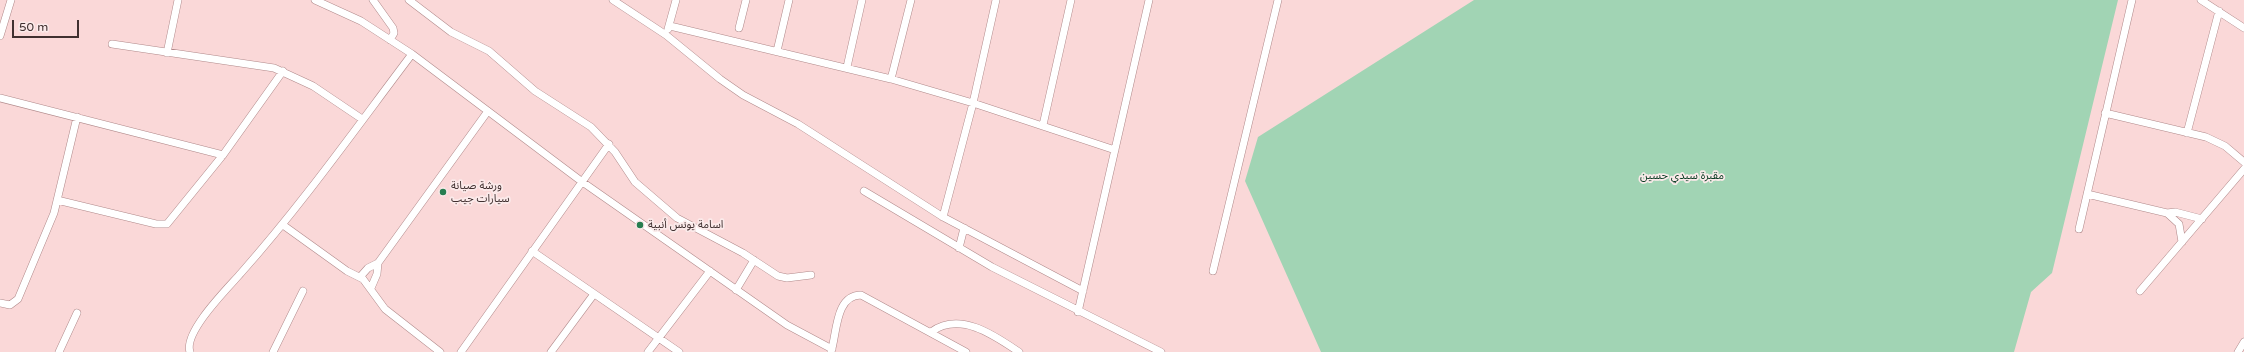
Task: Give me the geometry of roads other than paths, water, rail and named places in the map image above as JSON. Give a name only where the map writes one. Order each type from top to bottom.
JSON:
[{"type":"street","points":[[0,36],[11,0]]},
{"type":"street","points":[[167,53],[178,0]]},
{"type":"street","points":[[315,0],[361,21],[412,54],[581,181],[787,325],[832,351],[842,306],[848,299],[856,295],[865,296],[931,332],[962,351]]},
{"type":"street","points":[[373,0],[393,28],[394,33],[390,40]]},
{"type":"street","points":[[409,0],[451,32],[489,51],[535,91],[591,127],[609,144],[634,182],[664,209],[691,227],[754,260],[773,274],[782,278],[811,275]]},
{"type":"street","points":[[613,0],[666,35],[732,87],[811,132],[943,216],[1083,291]]},
{"type":"street","points":[[666,35],[670,26],[676,0]]},
{"type":"street","points":[[739,28],[746,0]]},
{"type":"street","points":[[777,51],[789,0]]},
{"type":"street","points":[[848,67],[862,0]]},
{"type":"street","points":[[891,79],[911,0]]},
{"type":"street","points":[[943,216],[973,103],[996,0]]},
{"type":"street","points":[[1043,125],[1071,0]]},
{"type":"street","points":[[1078,312],[1149,0]]},
{"type":"street","points":[[1213,271],[1278,0]]},
{"type":"street","points":[[2079,228],[2132,0]]},
{"type":"street","points":[[2201,0],[2244,28]]},
{"type":"street","points":[[2187,132],[2219,11]]},
{"type":"street","points":[[670,26],[848,67],[973,103],[1115,150]]},
{"type":"street","points":[[112,44],[283,71],[314,86],[362,119]]},
{"type":"street","points":[[190,352],[189,343],[205,316],[283,225],[412,54]]},
{"type":"street","points":[[57,200],[156,224],[167,224],[223,155],[283,71]]},
{"type":"street","points":[[0,100],[77,117],[223,155]]},
{"type":"street","points":[[360,277],[368,268],[378,263],[488,111]]},
{"type":"street","points":[[2106,113],[2187,132],[2216,141],[2244,162]]},
{"type":"street","points":[[0,303],[13,304],[18,299],[49,228],[77,117]]},
{"type":"street","points":[[461,352],[581,181],[609,144]]},
{"type":"street","points":[[2140,292],[2244,169]]},
{"type":"street","points":[[864,191],[959,248],[1078,312],[1161,352]]},
{"type":"street","points":[[2087,194],[2167,213],[2175,212],[2202,219]]},
{"type":"street","points":[[2167,213],[2179,224],[2182,242]]},
{"type":"street","points":[[283,225],[347,271],[360,277],[371,288],[385,309],[440,352]]},
{"type":"street","points":[[959,248],[964,228]]},
{"type":"street","points":[[532,251],[679,352]]},
{"type":"street","points":[[736,290],[754,260]]},
{"type":"street","points":[[371,288],[377,274],[378,263]]},
{"type":"street","points":[[648,352],[710,271]]},
{"type":"street","points":[[274,352],[303,291]]},
{"type":"street","points":[[551,352],[594,294]]},
{"type":"street","points":[[59,352],[77,313]]},
{"type":"street","points":[[931,332],[943,326],[962,324],[990,334],[1019,352]]},
{"type":"street","points":[[2238,352],[2244,342]]},
{"type":"place","name":"ورشة صيانة سيارات جيب","points":[[443,192]]},
{"type":"place","name":"اسامة يونس أنبية","points":[[640,225]]},
{"type":"park label","name":"مقبرة سيدي حسين","points":[[1682,176]]}]
